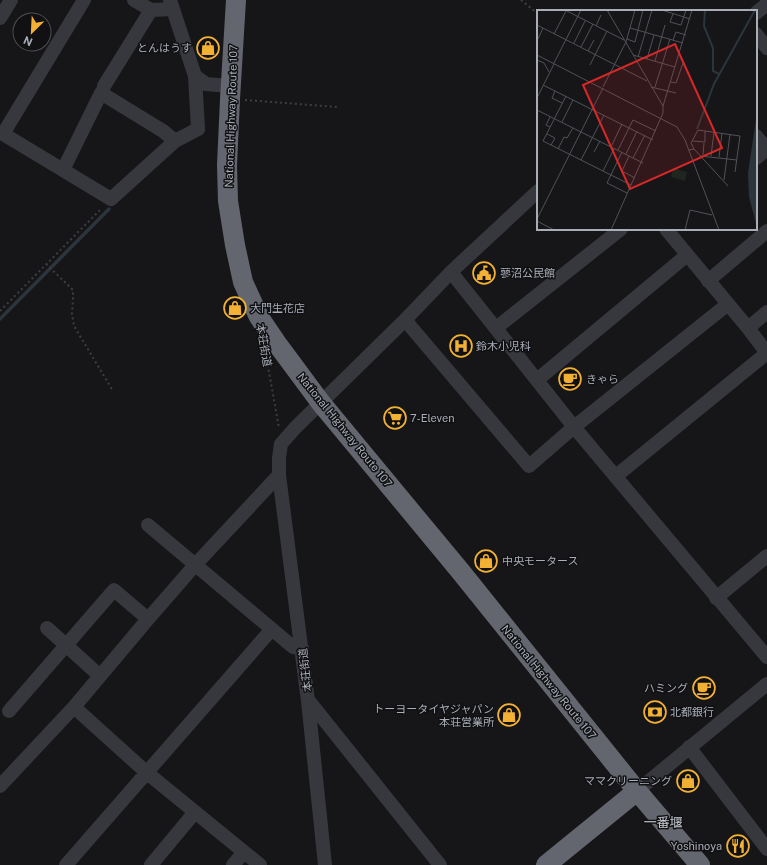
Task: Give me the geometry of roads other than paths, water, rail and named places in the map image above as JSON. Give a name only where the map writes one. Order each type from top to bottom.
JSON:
[{"type":"highway","name":"National Highway Route 107","points":[[236,0],[227,165],[228,201],[235,245],[244,282],[259,316],[321,403],[461,572],[637,791],[700,865]]},
{"type":"highway","points":[[546,865],[637,791]]},
{"type":"street","points":[[0,18],[11,0]]},
{"type":"street","points":[[84,0],[2,133],[111,199],[175,141],[198,129],[195,76],[172,4],[151,10],[104,86]]},
{"type":"street","points":[[134,0],[151,10]]},
{"type":"street","points":[[757,12],[767,4]]},
{"type":"street","points":[[757,35],[767,48]]},
{"type":"street","points":[[195,76],[206,84],[230,92]]},
{"type":"street","points":[[63,170],[100,93],[163,131],[175,141]]},
{"type":"street","points":[[757,137],[767,149],[757,157]]},
{"type":"street","points":[[321,403],[451,272],[537,192]]},
{"type":"street","points":[[496,328],[620,230]]},
{"type":"street","points":[[616,476],[767,353],[687,255],[670,230]]},
{"type":"street","points":[[708,281],[767,231]]},
{"type":"street","points":[[537,380],[687,255]]},
{"type":"street","points":[[451,272],[574,427],[767,657]]},
{"type":"street","points":[[405,320],[529,466],[574,427],[728,304]]},
{"type":"street","points":[[748,328],[767,312]]},
{"type":"street","name":"本荘街道","points":[[321,403],[295,428],[282,444],[279,458],[279,475],[302,648],[325,865]]},
{"type":"street","points":[[0,786],[74,707],[195,565],[279,475]]},
{"type":"street","points":[[148,525],[293,647],[302,648]]},
{"type":"street","points":[[716,598],[767,556]]},
{"type":"street","points":[[9,711],[114,590],[148,619]]},
{"type":"street","points":[[47,628],[100,676]]},
{"type":"street","points":[[66,865],[272,628]]},
{"type":"street","points":[[637,791],[767,684]]},
{"type":"street","points":[[308,701],[440,865]]},
{"type":"street","points":[[74,707],[146,772],[260,865]]},
{"type":"street","points":[[689,747],[767,849]]},
{"type":"street","points":[[151,865],[195,812]]},
{"type":"street","points":[[233,865],[244,852]]},
{"type":"waterway","points":[[0,319],[109,209]]},
{"type":"place","name":"とんはうす","points":[[208,48]]},
{"type":"place","name":"蓼沼公民館","points":[[484,273]]},
{"type":"place","name":"大門生花店","points":[[235,308]]},
{"type":"place","name":"鈴木小児科","points":[[461,346]]},
{"type":"place","name":"きゃら","points":[[570,379]]},
{"type":"place","name":"7-Eleven","points":[[395,418]]},
{"type":"place","name":"中央モータース","points":[[486,561]]},
{"type":"place","name":"ハミング","points":[[704,688]]},
{"type":"place","name":"北都銀行","points":[[655,712]]},
{"type":"place","name":"トーヨータイヤジャパン 本荘営業所","points":[[509,715]]},
{"type":"place","name":"ママクリーニング","points":[[688,781]]},
{"type":"place","name":"Yoshinoya","points":[[738,846]]},
{"type":"district","name":"一番堰","points":[[663,822]]}]
